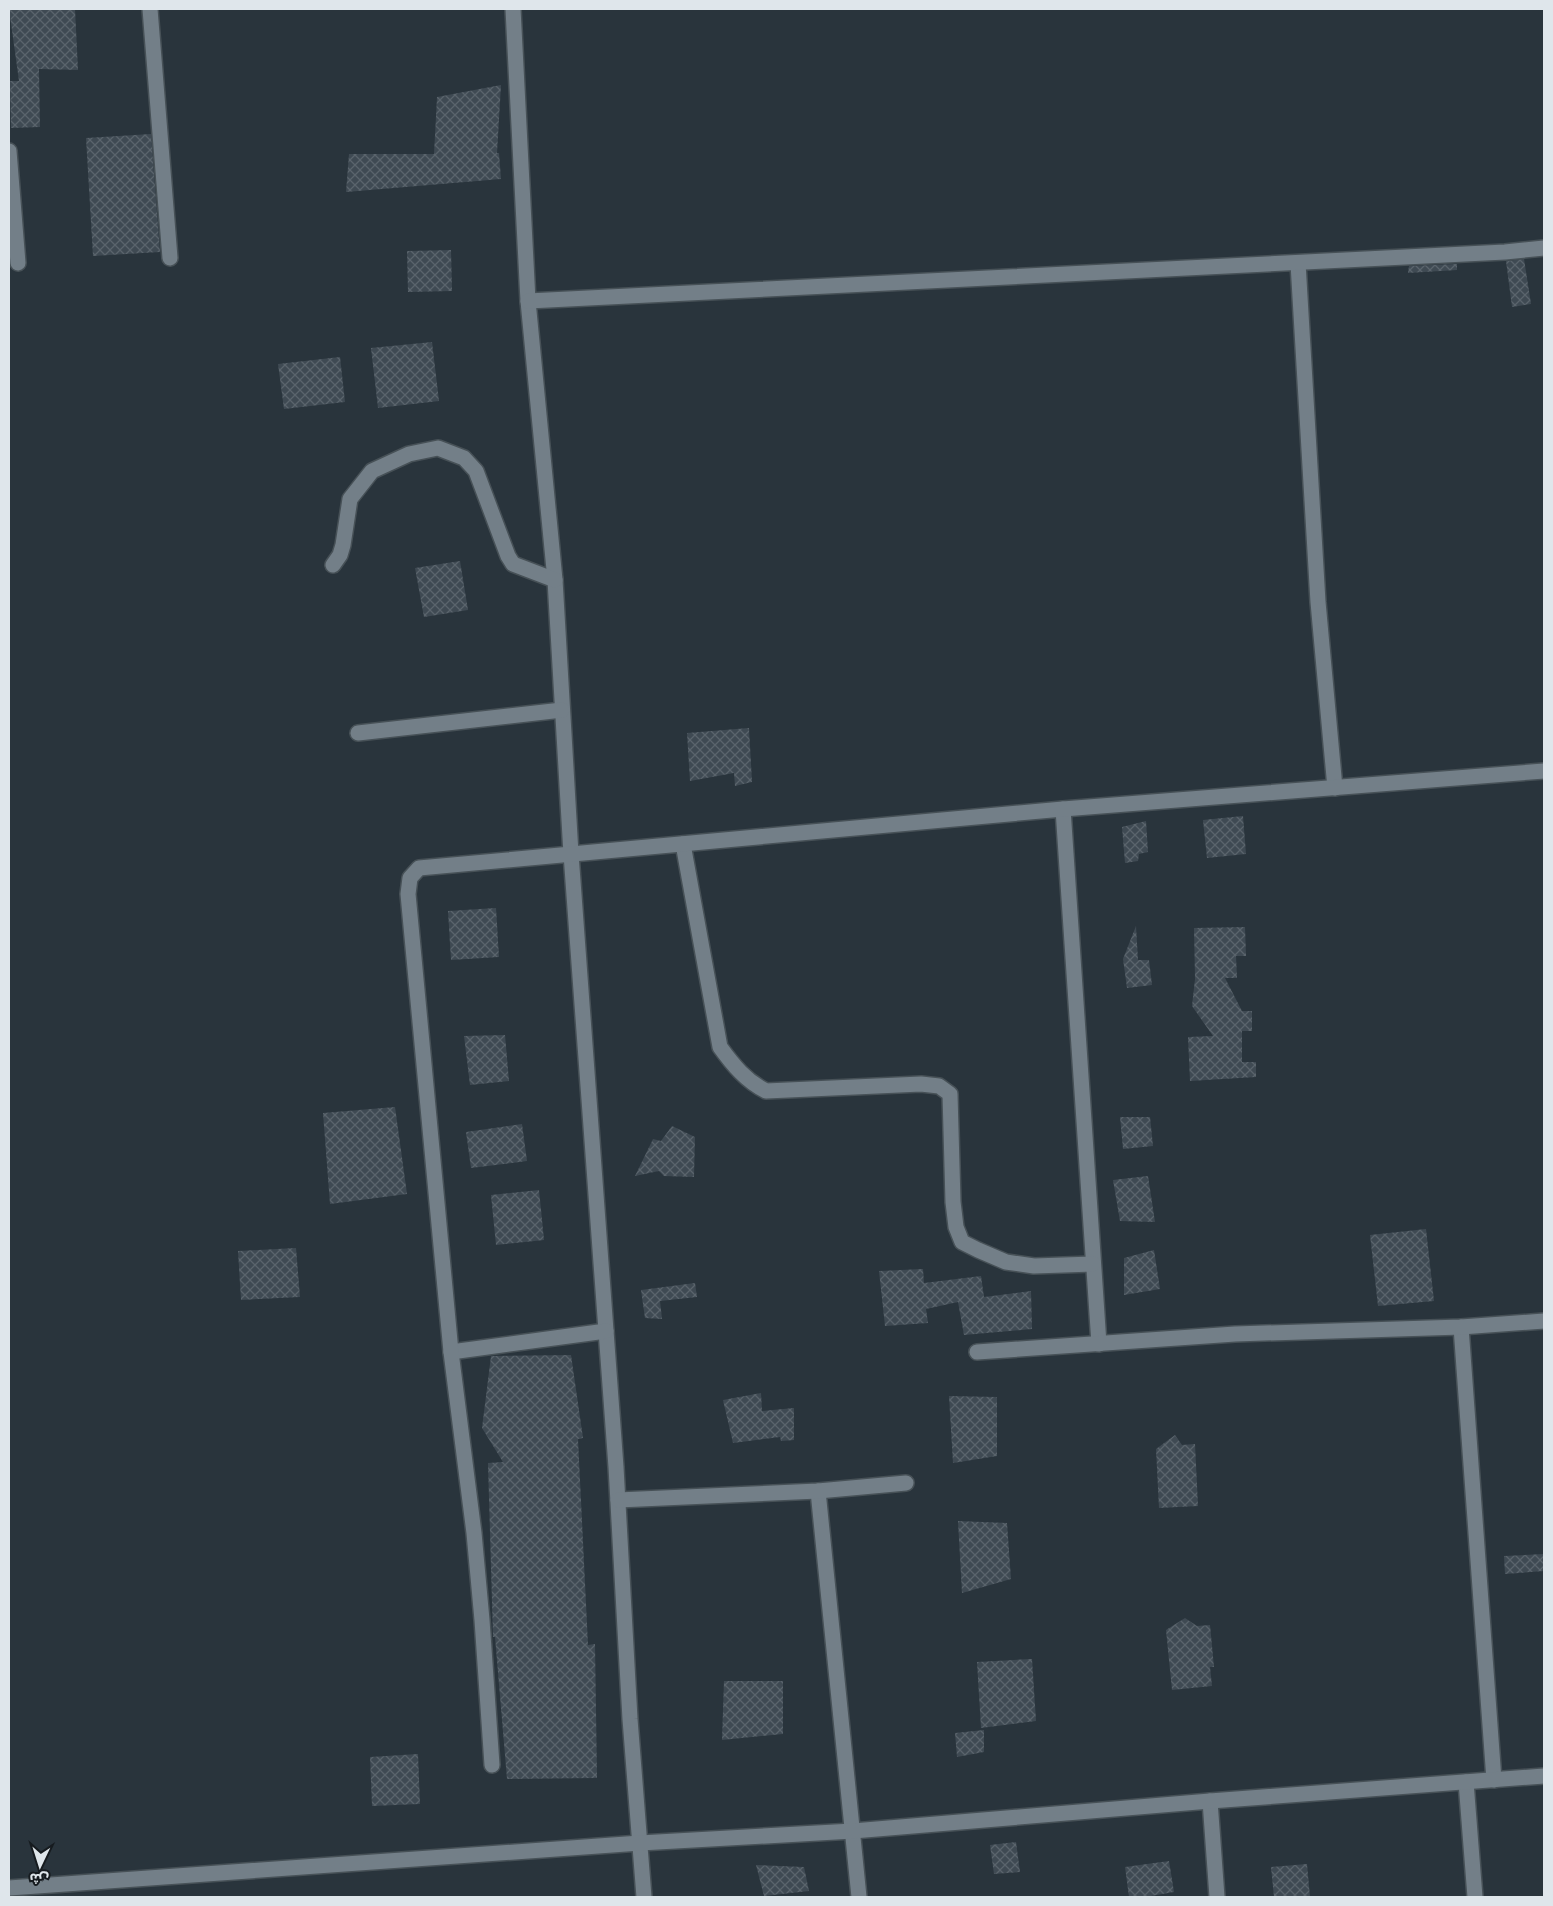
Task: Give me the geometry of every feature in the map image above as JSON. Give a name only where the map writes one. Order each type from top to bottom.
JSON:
[{"type":"street","points":[[150,9],[170,258]]},
{"type":"street","points":[[513,9],[528,301],[554,580],[618,1500],[630,1719],[644,1897]]},
{"type":"street","points":[[9,151],[18,263]]},
{"type":"street","points":[[528,301],[1136,272],[1505,252],[1544,248]]},
{"type":"street","points":[[1298,263],[1318,602],[1335,788]]},
{"type":"street","points":[[333,565],[340,555],[343,545],[350,499],[372,471],[409,454],[438,448],[464,458],[476,471],[512,564],[554,580]]},
{"type":"street","points":[[358,733],[562,710]]},
{"type":"street","points":[[492,1765],[474,1533],[451,1352],[408,894],[410,878],[419,868],[1063,809],[1544,771]]},
{"type":"street","points":[[1063,809],[1098,1344]]},
{"type":"street","points":[[683,844],[720,1048],[734,1066],[752,1084],[766,1091],[921,1084],[939,1086],[950,1094],[952,1202],[956,1227],[962,1242],[1006,1262],[1034,1266],[1093,1264]]},
{"type":"street","points":[[977,1352],[1235,1334],[1461,1327],[1544,1321]]},
{"type":"street","points":[[1461,1327],[1494,1780]]},
{"type":"street","points":[[451,1352],[606,1331]]},
{"type":"street","points":[[618,1500],[818,1491],[906,1483]]},
{"type":"street","points":[[818,1491],[859,1897]]},
{"type":"street","points":[[9,1888],[853,1831],[1210,1801],[1544,1776]]},
{"type":"street","points":[[1466,1782],[1475,1897]]},
{"type":"street","points":[[1210,1801],[1217,1897]]},
{"type":"building","points":[[9,9],[75,9],[78,70],[39,69],[40,127],[11,128],[10,81],[19,81]]},
{"type":"building","points":[[501,85],[497,153],[499,153],[501,179],[346,192],[349,154],[434,154],[437,97]]},
{"type":"building","points":[[151,134],[160,252],[93,256],[86,138]]},
{"type":"building","points":[[451,250],[452,291],[408,292],[407,251]]},
{"type":"building","points":[[1524,259],[1531,304],[1512,307],[1506,261]]},
{"type":"building","points":[[1457,264],[1457,270],[1408,273],[1409,266]]},
{"type":"building","points":[[432,342],[439,401],[378,408],[371,348]]},
{"type":"building","points":[[340,357],[345,402],[284,409],[278,364]]},
{"type":"building","points":[[460,561],[468,610],[424,617],[415,568]]},
{"type":"building","points":[[749,728],[752,782],[735,786],[734,773],[690,781],[687,733]]},
{"type":"building","points":[[1243,816],[1246,854],[1207,858],[1203,820]]},
{"type":"building","points":[[1146,821],[1148,852],[1139,854],[1138,861],[1125,863],[1122,827]]},
{"type":"building","points":[[496,908],[499,957],[451,960],[448,911]]},
{"type":"building","points":[[1136,926],[1138,960],[1149,960],[1152,985],[1127,988],[1123,959]]},
{"type":"building","points":[[1245,927],[1246,956],[1236,956],[1237,978],[1225,978],[1242,1011],[1252,1011],[1252,1031],[1242,1031],[1242,1062],[1256,1062],[1256,1077],[1190,1081],[1188,1037],[1213,1036],[1192,1006],[1195,979],[1194,928]]},
{"type":"building","points":[[505,1035],[509,1081],[470,1085],[464,1036]]},
{"type":"building","points":[[395,1107],[407,1194],[330,1204],[323,1113]]},
{"type":"building","points":[[1120,1117],[1150,1117],[1153,1146],[1123,1149]]},
{"type":"building","points":[[522,1124],[527,1161],[471,1168],[466,1132]]},
{"type":"building","points":[[672,1126],[695,1137],[694,1177],[664,1176],[659,1171],[635,1176],[653,1139],[661,1141]]},
{"type":"building","points":[[1148,1176],[1155,1222],[1120,1221],[1113,1180]]},
{"type":"building","points":[[539,1190],[544,1240],[496,1245],[491,1195]]},
{"type":"building","points":[[1426,1229],[1434,1301],[1378,1306],[1370,1235]]},
{"type":"building","points":[[296,1248],[300,1297],[241,1300],[238,1251]]},
{"type":"building","points":[[1154,1250],[1160,1289],[1124,1295],[1124,1258]]},
{"type":"building","points":[[923,1269],[924,1283],[981,1276],[984,1297],[1031,1291],[1032,1329],[964,1335],[958,1302],[926,1309],[928,1323],[885,1326],[879,1271]]},
{"type":"building","points":[[695,1283],[697,1297],[660,1301],[662,1319],[645,1318],[641,1290]]},
{"type":"building","points":[[571,1355],[583,1438],[578,1439],[588,1645],[595,1644],[597,1778],[507,1779],[495,1637],[493,1637],[488,1463],[503,1462],[482,1428],[491,1356]]},
{"type":"building","points":[[761,1393],[762,1411],[794,1408],[794,1440],[781,1441],[780,1437],[733,1443],[723,1400]]},
{"type":"building","points":[[949,1396],[997,1397],[997,1456],[953,1463]]},
{"type":"building","points":[[1175,1435],[1182,1445],[1195,1444],[1198,1506],[1159,1508],[1156,1449]]},
{"type":"building","points":[[958,1521],[1007,1523],[1011,1579],[962,1593]]},
{"type":"building","points":[[1544,1554],[1544,1571],[1505,1574],[1504,1556]]},
{"type":"building","points":[[1185,1618],[1197,1626],[1210,1625],[1214,1667],[1210,1667],[1212,1686],[1172,1690],[1166,1630]]},
{"type":"building","points":[[1032,1659],[1036,1721],[981,1728],[977,1662]]},
{"type":"building","points":[[724,1681],[783,1681],[783,1734],[722,1740]]},
{"type":"building","points":[[984,1730],[984,1752],[957,1757],[955,1733]]},
{"type":"building","points":[[418,1754],[420,1804],[372,1806],[370,1757]]},
{"type":"building","points":[[1016,1842],[1020,1872],[994,1874],[990,1845]]},
{"type":"building","points":[[1169,1861],[1174,1892],[1152,1897],[1129,1897],[1125,1867]]},
{"type":"building","points":[[1307,1864],[1310,1897],[1274,1897],[1271,1867]]},
{"type":"building","points":[[756,1865],[804,1867],[809,1891],[764,1896]]}]
